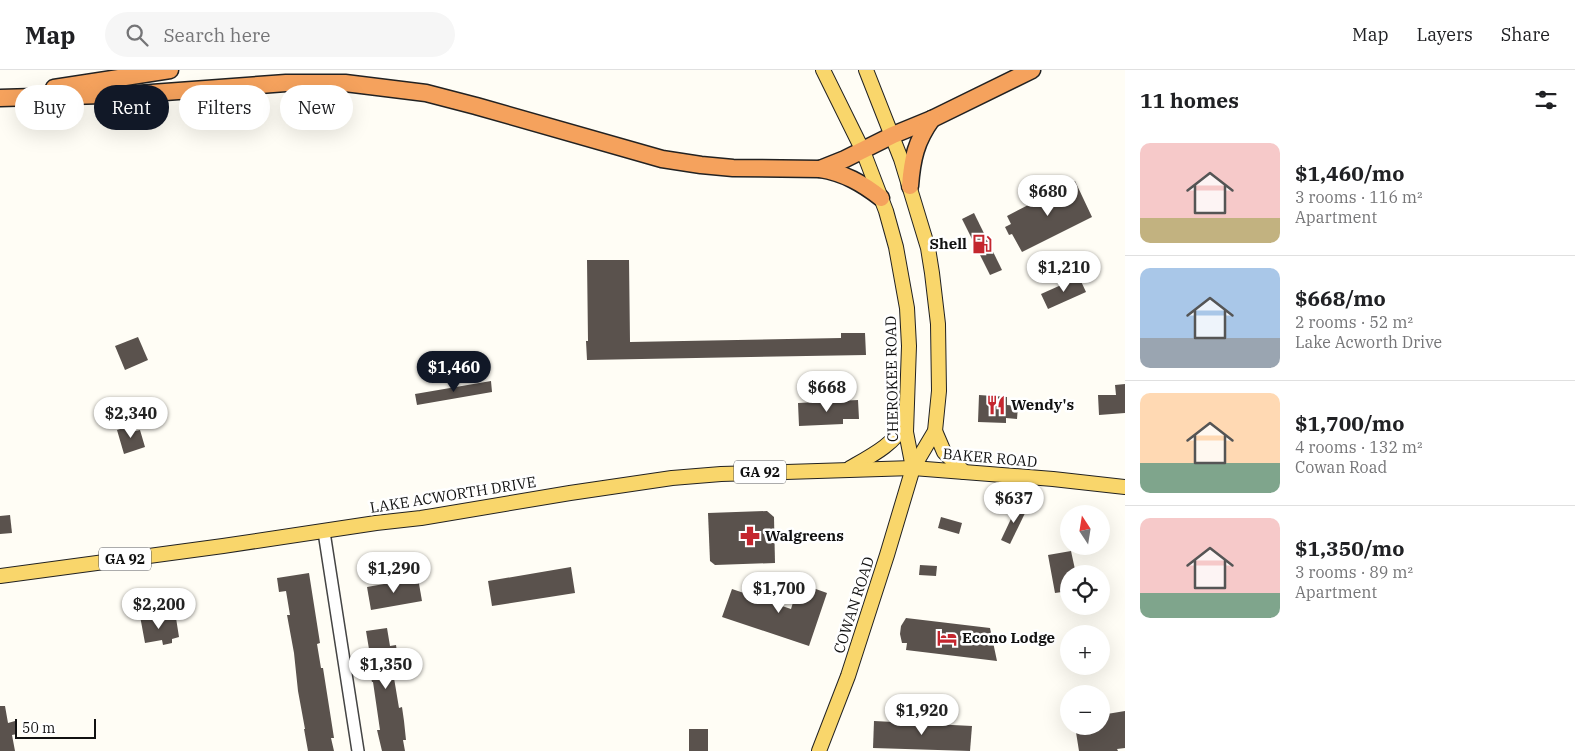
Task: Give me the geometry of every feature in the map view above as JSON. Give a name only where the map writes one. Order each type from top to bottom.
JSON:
[{"type":"highway","points":[[0,97],[170,70]]},
{"type":"highway","points":[[820,169],[932,119],[1032,70]]},
{"type":"highway","points":[[0,97],[138,94],[286,83],[345,83],[400,89],[426,93],[476,106],[662,159],[733,168],[765,170],[820,169],[831,171],[855,180],[881,198]]},
{"type":"highway","points":[[910,186],[915,151],[922,134],[932,119]]},
{"type":"main road","name":"CHEROKEE ROAD","points":[[823,70],[863,151],[894,236],[906,308],[909,346],[906,432],[913,468]]},
{"type":"main road","name":"CHEROKEE ROAD","points":[[866,70],[893,135],[910,186],[928,248],[936,303],[939,364],[935,431],[913,468]]},
{"type":"main road","points":[[848,469],[881,449],[897,436],[906,422]]},
{"type":"main road","points":[[935,431],[944,452],[964,472]]},
{"type":"main road","name":"LAKE ACWORTH DRIVE","points":[[0,576],[421,518],[672,478],[721,474],[913,468]]},
{"type":"main road","name":"BAKER ROAD","points":[[913,468],[1125,487]]},
{"type":"main road","name":"COWAN ROAD","points":[[819,751],[848,676],[888,555],[913,468]]},
{"type":"street","points":[[324,532],[358,751]]},
{"type":"building","points":[[1075,181],[1092,217],[1022,252],[1012,234],[1009,235],[1005,227],[1011,224],[1007,216]]},
{"type":"building","name":"Shell","points":[[974,213],[1002,270],[990,275],[962,219]]},
{"type":"building","points":[[587,260],[629,260],[630,342],[841,338],[841,333],[865,333],[866,355],[587,360]]},
{"type":"building","points":[[1079,277],[1086,292],[1048,309],[1041,294]]},
{"type":"building","points":[[138,337],[148,360],[125,370],[115,346]]},
{"type":"building","points":[[491,381],[492,392],[417,405],[415,394]]},
{"type":"building","points":[[1125,384],[1125,413],[1099,415],[1098,395],[1116,395],[1115,385]]},
{"type":"building","points":[[979,395],[1007,397],[1007,405],[1018,406],[1017,419],[1006,418],[1006,423],[978,422]]},
{"type":"building","points":[[858,400],[859,419],[843,419],[843,424],[799,426],[798,403]]},
{"type":"building","points":[[133,425],[135,431],[140,430],[145,447],[124,454],[117,430]]},
{"type":"building","points":[[1018,504],[1027,509],[1010,544],[1001,540]]},
{"type":"building","name":"Walgreens","points":[[767,511],[774,517],[775,563],[715,565],[710,561],[708,513]]},
{"type":"building","points":[[10,515],[12,533],[0,534],[0,516]]},
{"type":"building","points":[[941,517],[962,523],[959,534],[938,528]]},
{"type":"building","points":[[1060,553],[1060,555],[1072,555],[1074,565],[1060,565],[1060,592],[1055,593],[1048,555]]},
{"type":"building","points":[[920,565],[937,566],[936,576],[919,575]]},
{"type":"building","points":[[571,567],[575,593],[492,606],[488,581]]},
{"type":"building","points":[[309,573],[320,643],[317,644],[321,668],[323,668],[334,738],[331,738],[334,751],[308,751],[287,615],[290,615],[286,591],[279,592],[277,578]]},
{"type":"building","points":[[418,578],[422,601],[371,610],[367,587]]},
{"type":"building","points":[[799,583],[827,593],[809,646],[722,617],[732,589],[791,609]]},
{"type":"building","points":[[153,613],[155,622],[176,618],[179,637],[172,639],[172,643],[163,645],[162,640],[145,643],[140,616]]},
{"type":"building","name":"Econo Lodge","points":[[906,618],[990,628],[997,661],[906,650],[907,643],[902,643],[900,634],[901,626]]},
{"type":"building","points":[[387,628],[390,646],[396,645],[398,659],[393,659],[396,678],[394,678],[399,708],[402,707],[406,740],[403,740],[405,751],[382,751],[377,730],[380,730],[373,682],[365,650],[369,649],[366,631]]},
{"type":"building","points":[[0,706],[5,706],[8,723],[15,721],[17,734],[12,735],[15,751],[0,751]]},
{"type":"building","points":[[1125,711],[1125,748],[1117,749],[1118,751],[1079,751],[1076,735],[1110,735],[1110,714]]},
{"type":"building","points":[[874,721],[972,726],[970,751],[873,748]]},
{"type":"building","points":[[689,729],[708,729],[708,751],[689,751]]},
{"type":"place","name":"Shell","points":[[982,244]]},
{"type":"place","name":"Wendy's","points":[[996,405]]},
{"type":"place","name":"Walgreens","points":[[750,536]]},
{"type":"place","name":"Econo Lodge","points":[[947,638]]}]
